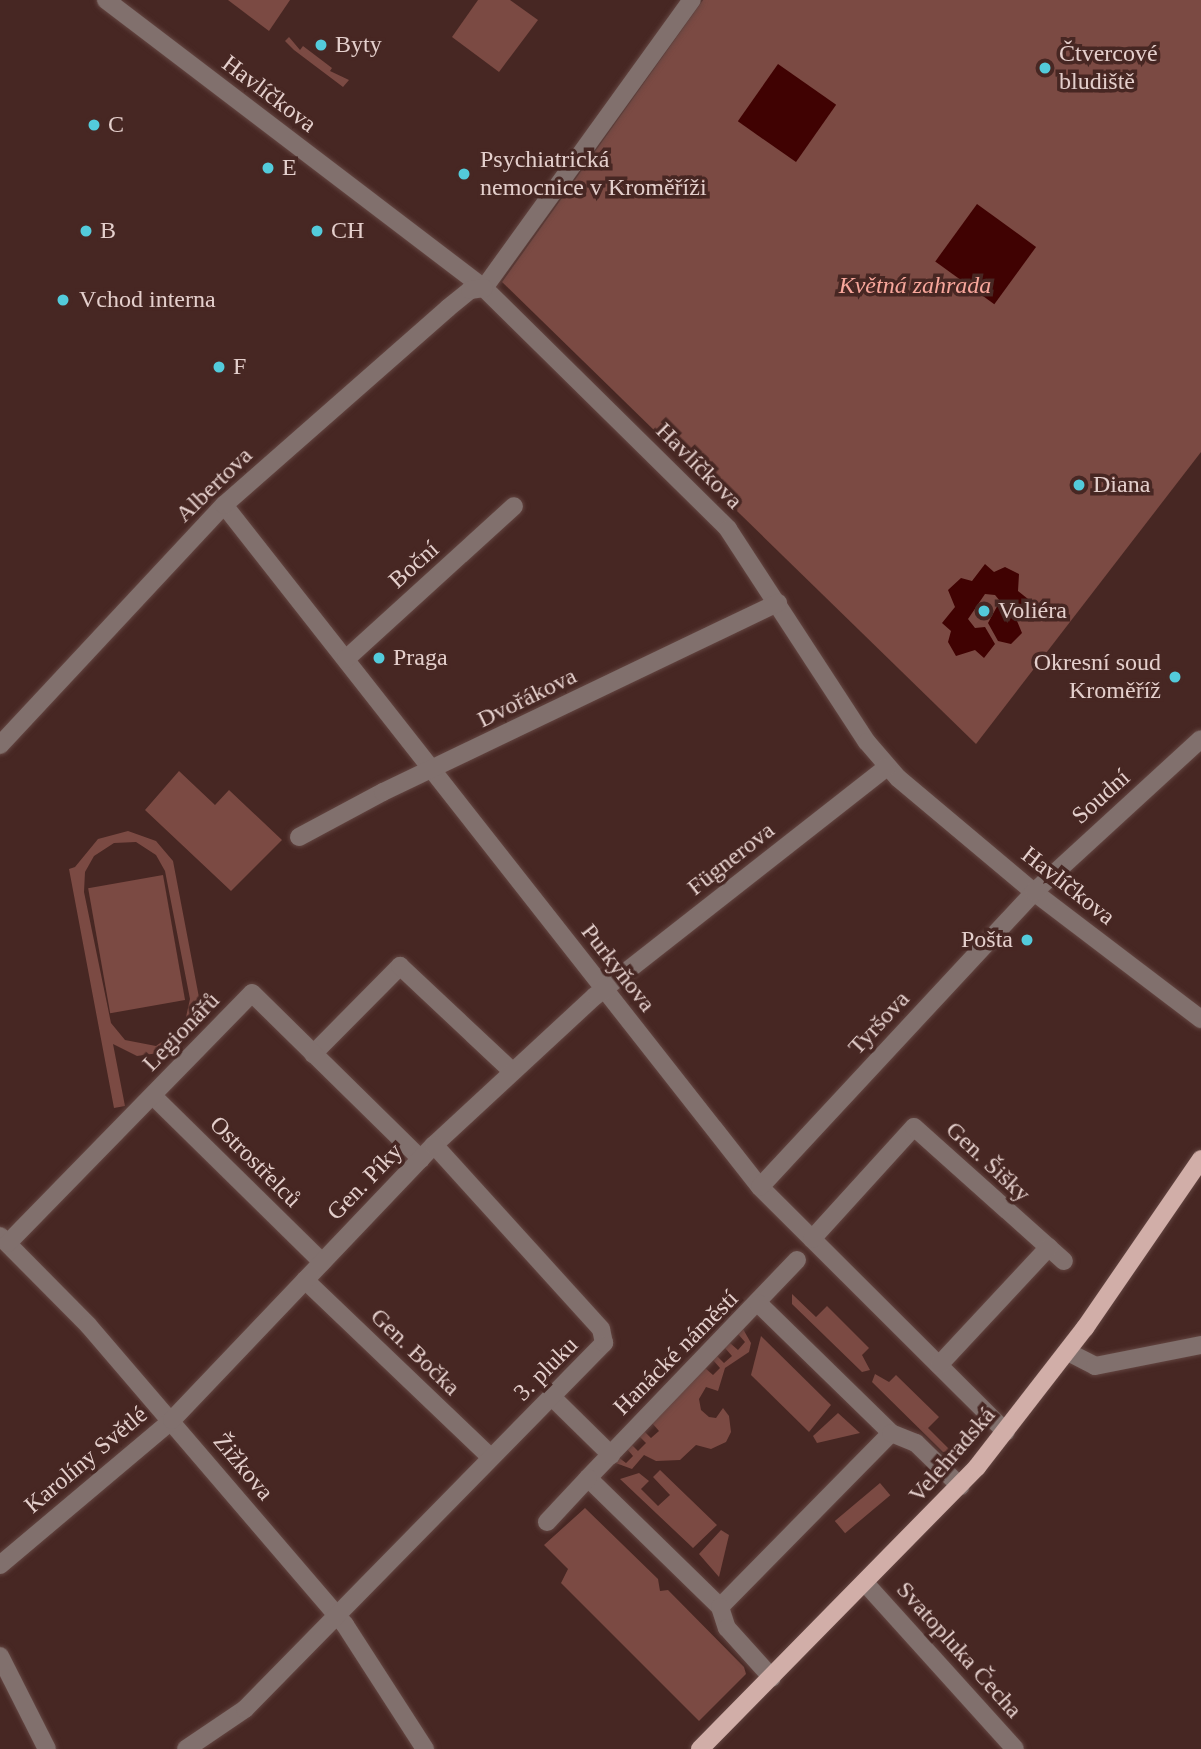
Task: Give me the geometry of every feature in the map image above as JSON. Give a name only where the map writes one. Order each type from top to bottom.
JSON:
[{"type":"main road","name":"Velehradská","points":[[700,1749],[866,1584],[960,1486],[1006,1432],[1068,1352],[1201,1159]]},
{"type":"street","name":"Havlíčkova","points":[[106,0],[484,288],[729,529],[887,767],[923,802],[1034,892],[1201,1019]]},
{"type":"street","points":[[484,288],[692,0]]},
{"type":"street","name":"Albertova","points":[[0,745],[224,505],[453,303],[470,290],[484,288]]},
{"type":"street","name":"Purkyňova","points":[[224,505],[760,1187],[1006,1432]]},
{"type":"street","name":"Boční","points":[[346,659],[514,506]]},
{"type":"street","name":"Dvořákova","points":[[299,838],[383,792],[433,772],[778,603]]},
{"type":"street","name":"Soudní","points":[[1034,892],[1201,739]]},
{"type":"street","name":"Fügnerova","points":[[604,989],[887,767]]},
{"type":"street","name":"Tyršova","points":[[760,1187],[1034,892]]},
{"type":"street","points":[[313,1054],[400,966],[512,1071]]},
{"type":"street","name":"Gen. Píky","points":[[172,1420],[434,1145],[604,989]]},
{"type":"street","name":"Legionářů","points":[[4,1239],[153,1096],[252,993],[421,1159]]},
{"type":"street","name":"Ostrostřelců","points":[[153,1096],[322,1262]]},
{"type":"street","name":"Gen. Šišky","points":[[812,1239],[914,1127],[1064,1261]]},
{"type":"street","name":"3. pluku","points":[[186,1749],[245,1709],[602,1347],[604,1333],[434,1145]]},
{"type":"street","name":"Žižkova","points":[[4,1239],[172,1420],[337,1617],[425,1749]]},
{"type":"street","points":[[939,1365],[1049,1247]]},
{"type":"street","points":[[758,1303],[797,1260]]},
{"type":"street","name":"Gen. Bočka","points":[[305,1280],[491,1458]]},
{"type":"street","name":"Hanácké náměstí","points":[[547,1522],[758,1303],[891,1433],[916,1443],[960,1486]]},
{"type":"street","points":[[1068,1352],[1095,1366],[1201,1345]]},
{"type":"street","points":[[552,1397],[611,1455]]},
{"type":"street","name":"Karolíny Světlé","points":[[0,1565],[172,1420]]},
{"type":"street","points":[[720,1607],[891,1433]]},
{"type":"street","points":[[588,1478],[720,1607],[727,1628],[772,1678]]},
{"type":"street","name":"Svatopluka Čecha","points":[[866,1584],[1015,1749]]},
{"type":"street","points":[[0,1656],[47,1749]]},
{"type":"green space","points":[[228,0],[290,0],[269,31]]},
{"type":"green space","points":[[478,0],[510,0],[538,20],[499,72],[452,37]]},
{"type":"green space","name":"Květná zahrada","points":[[703,0],[1201,0],[1201,452],[976,744],[502,282]]},
{"type":"green space","points":[[289,37],[300,50],[303,46],[332,68],[330,71],[349,80],[343,87],[294,50],[285,41]]},
{"type":"green space","points":[[179,771],[215,805],[229,790],[282,840],[231,891],[145,810]]},
{"type":"green space","points":[[128,831],[156,841],[173,861],[201,1008],[192,1033],[173,1051],[137,1056],[113,1044],[125,1106],[114,1108],[69,869],[75,867],[98,839]],"holes":[[[136,842],[156,855],[165,871],[190,999],[184,1026],[156,1046],[125,1040],[111,1023],[84,892],[85,872],[94,856],[114,843]]]},
{"type":"green space","points":[[163,875],[185,1000],[110,1013],[88,888]]},
{"type":"green space","points":[[792,1294],[816,1317],[827,1306],[869,1348],[862,1355],[870,1370],[862,1372],[792,1304]]},
{"type":"green space","points":[[743,1329],[751,1343],[749,1352],[725,1368],[718,1391],[706,1387],[699,1399],[701,1410],[709,1417],[716,1418],[723,1408],[729,1416],[731,1432],[726,1442],[711,1449],[696,1445],[680,1460],[656,1461],[644,1455],[632,1469],[613,1462],[618,1457],[626,1463],[633,1456],[627,1449],[631,1444],[638,1451],[646,1443],[639,1436],[644,1431],[651,1438],[659,1431],[652,1423],[705,1368],[713,1375],[720,1368],[713,1360],[717,1356],[724,1363],[732,1356],[725,1348],[730,1343],[738,1350],[745,1342],[738,1334]]},
{"type":"green space","points":[[761,1336],[831,1405],[809,1432],[751,1375]]},
{"type":"green space","points":[[875,1374],[889,1382],[896,1375],[939,1417],[928,1428],[951,1451],[943,1452],[872,1382]]},
{"type":"green space","points":[[838,1413],[860,1433],[817,1443],[813,1436]]},
{"type":"green space","points":[[660,1470],[717,1525],[693,1548],[620,1479],[639,1473],[649,1481],[641,1489],[658,1506],[670,1495],[653,1477]]},
{"type":"green space","points":[[880,1483],[890,1495],[845,1533],[835,1521]]},
{"type":"green space","points":[[585,1508],[658,1579],[660,1591],[668,1590],[744,1667],[746,1674],[699,1721],[561,1583],[568,1569],[544,1545]]},
{"type":"green space","points":[[721,1530],[729,1535],[719,1577],[699,1554]]},
{"type":"shaded area","points":[[778,64],[836,105],[796,162],[738,121]]},
{"type":"shaded area","points":[[977,204],[1036,247],[994,304],[935,261]]},
{"type":"shaded area","points":[[985,564],[994,572],[1005,567],[1019,574],[1018,591],[1028,599],[1015,616],[1022,633],[1011,644],[998,641],[988,623],[1000,601],[995,595],[985,594],[968,619],[975,628],[985,627],[995,644],[984,658],[975,650],[956,656],[948,642],[951,631],[942,623],[955,607],[948,590],[961,578],[972,581]]},
{"type":"place","name":"Byty","points":[[321,45]]},
{"type":"place","name":"Čtvercové bludiště","points":[[1045,68]]},
{"type":"place","name":"C","points":[[94,125]]},
{"type":"place","name":"E","points":[[268,168]]},
{"type":"place","name":"Psychiatrická nemocnice v Kroměříži","points":[[464,174]]},
{"type":"place","name":"B","points":[[86,231]]},
{"type":"place","name":"CH","points":[[317,231]]},
{"type":"place","name":"Vchod interna","points":[[63,300]]},
{"type":"place","name":"F","points":[[219,367]]},
{"type":"place","name":"Diana","points":[[1079,485]]},
{"type":"place","name":"Voliéra","points":[[984,611]]},
{"type":"place","name":"Praga","points":[[379,658]]},
{"type":"place","name":"Okresní soud Kroměříž","points":[[1175,677]]},
{"type":"place","name":"Pošta","points":[[1027,940]]}]
